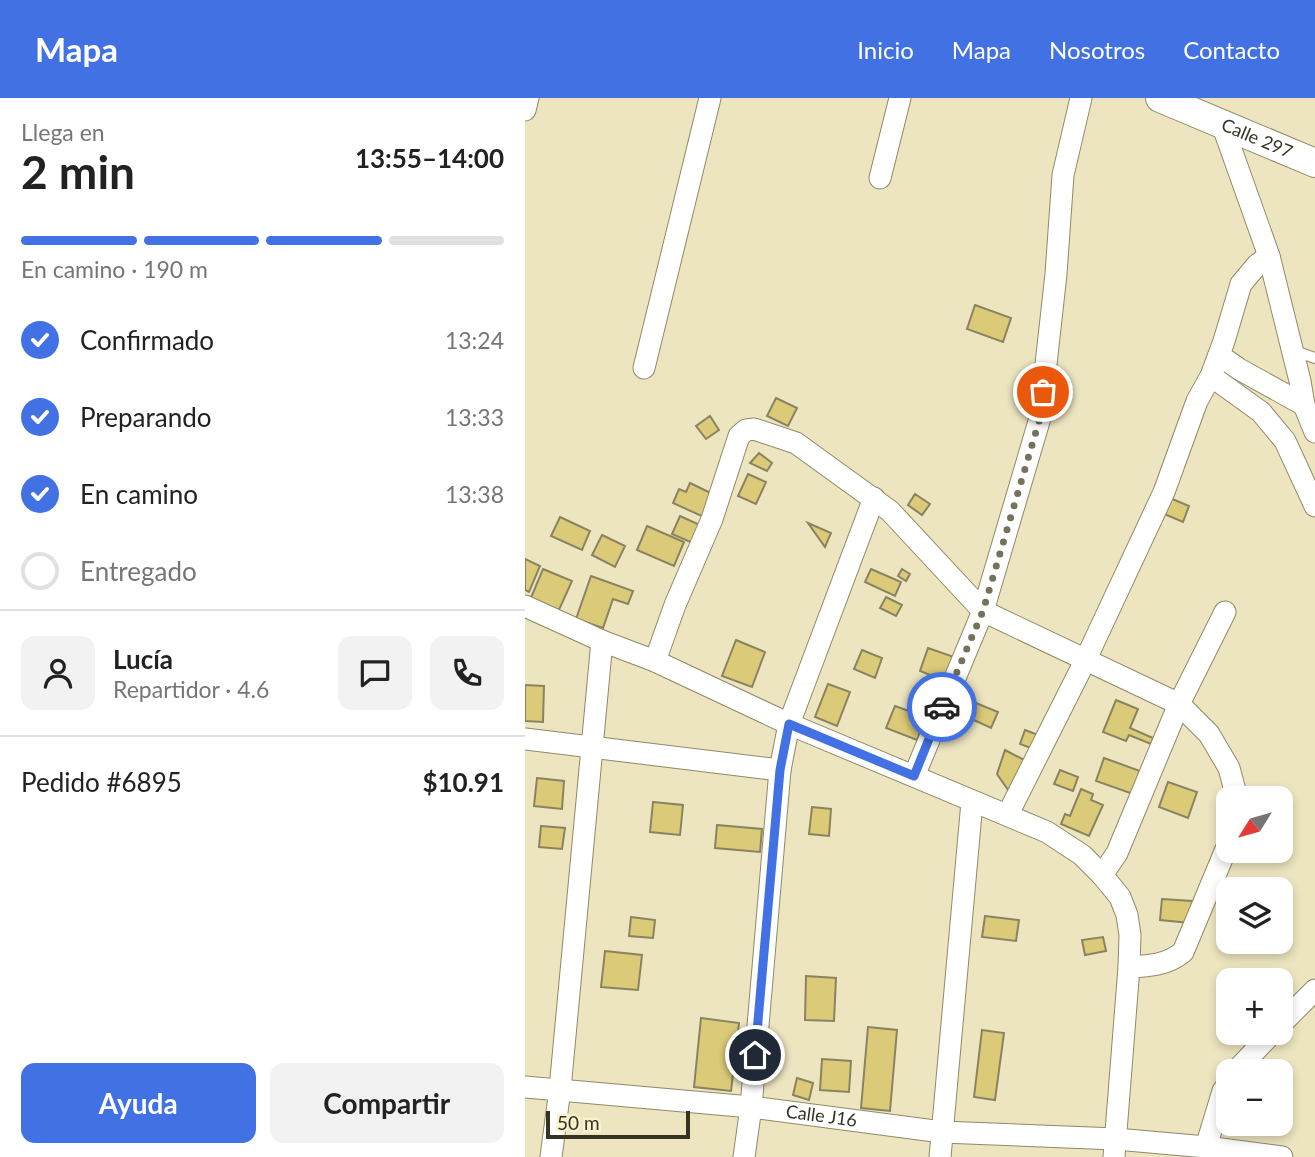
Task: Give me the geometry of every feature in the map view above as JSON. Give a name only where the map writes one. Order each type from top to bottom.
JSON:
[{"type":"street","points":[[525,110],[528,98]]},
{"type":"street","points":[[644,368],[710,98]]},
{"type":"street","points":[[880,178],[900,98]]},
{"type":"street","points":[[914,776],[983,611],[1040,418],[1056,275],[1063,175],[1081,98]]},
{"type":"street","name":"Calle 297","points":[[1160,98],[1315,163]]},
{"type":"street","points":[[1222,124],[1269,256],[1304,405],[1315,432]]},
{"type":"street","points":[[1009,814],[1085,661],[1164,492],[1197,401],[1219,355],[1241,284],[1257,265],[1269,256]]},
{"type":"street","points":[[1219,355],[1304,405]]},
{"type":"street","points":[[1211,376],[1261,412],[1285,441],[1315,506]]},
{"type":"street","points":[[655,661],[675,605],[712,519],[739,436],[746,430],[754,429],[796,443],[874,498],[890,511],[983,611],[1179,704],[1209,734],[1230,768],[1234,786]]},
{"type":"street","points":[[744,1157],[751,1107],[780,770],[789,724],[874,498]]},
{"type":"street","points":[[525,606],[655,661],[789,724],[972,802],[1009,814],[1047,832],[1082,855],[1103,875],[1120,897],[1127,915],[1130,935],[1115,1148]]},
{"type":"street","points":[[1103,875],[1118,853],[1179,704],[1225,612]]},
{"type":"street","points":[[551,1157],[603,641]]},
{"type":"street","points":[[525,739],[780,770]]},
{"type":"street","points":[[940,1157],[972,802]]},
{"type":"street","points":[[1129,967],[1152,966],[1171,961],[1183,952],[1220,863]]},
{"type":"street","points":[[1293,1012],[1315,990]]},
{"type":"street","points":[[1247,1059],[1260,1045]]},
{"type":"street","name":"Calle J16","points":[[525,1087],[751,1107],[941,1132],[1115,1148],[1206,1147],[1273,1157]]},
{"type":"street","points":[[1206,1147],[1216,1114]]},
{"type":"lane","points":[[1292,350],[1315,358]]},
{"type":"building","points":[[975,305],[1011,318],[1003,342],[967,329]]},
{"type":"building","points":[[776,398],[797,408],[788,426],[767,416]]},
{"type":"building","points":[[710,416],[719,430],[706,439],[696,426]]},
{"type":"building","points":[[759,453],[772,463],[767,471],[750,463]]},
{"type":"building","points":[[748,474],[766,482],[756,504],[738,496]]},
{"type":"building","points":[[690,483],[717,496],[706,518],[673,503],[679,489],[686,492]]},
{"type":"building","points":[[915,494],[930,504],[922,515],[908,505]]},
{"type":"building","points":[[1170,498],[1189,506],[1183,522],[1164,514]]},
{"type":"building","points":[[680,516],[702,526],[695,544],[672,534]]},
{"type":"building","points":[[560,517],[590,531],[582,550],[551,536]]},
{"type":"building","points":[[808,523],[831,533],[825,547]]},
{"type":"building","points":[[647,526],[684,542],[674,566],[637,550]]},
{"type":"building","points":[[602,535],[625,546],[615,567],[592,555]]},
{"type":"building","points":[[525,559],[540,566],[529,592],[525,590]]},
{"type":"building","points":[[543,569],[572,581],[558,612],[530,600]]},
{"type":"building","points":[[871,569],[901,582],[895,596],[865,582]]},
{"type":"building","points":[[902,569],[910,574],[906,581],[898,576]]},
{"type":"building","points":[[591,576],[633,591],[628,604],[613,599],[603,628],[576,619]]},
{"type":"building","points":[[886,597],[902,605],[896,616],[880,608]]},
{"type":"building","points":[[736,640],[765,652],[752,687],[722,676]]},
{"type":"building","points":[[928,648],[954,657],[945,681],[920,671]]},
{"type":"building","points":[[862,650],[882,658],[875,678],[854,669]]},
{"type":"building","points":[[828,684],[850,692],[837,726],[815,717]]},
{"type":"building","points":[[525,685],[544,686],[543,722],[525,721]]},
{"type":"building","points":[[1116,700],[1138,709],[1130,728],[1153,738],[1151,744],[1129,735],[1126,741],[1103,732]]},
{"type":"building","points":[[971,701],[998,712],[991,728],[965,716]]},
{"type":"building","points":[[895,706],[926,717],[917,740],[886,728]]},
{"type":"building","points":[[1025,730],[1041,736],[1036,750],[1020,744]]},
{"type":"building","points":[[1005,750],[1028,762],[1013,797],[997,774]]},
{"type":"building","points":[[1104,758],[1140,771],[1133,794],[1096,781]]},
{"type":"building","points":[[1060,770],[1078,777],[1073,791],[1054,784]]},
{"type":"building","points":[[537,778],[564,781],[562,809],[534,806]]},
{"type":"building","points":[[1168,782],[1197,792],[1188,818],[1159,807]]},
{"type":"building","points":[[1081,789],[1093,794],[1091,800],[1103,805],[1089,836],[1061,824],[1065,814],[1070,816]]},
{"type":"building","points":[[653,802],[683,805],[680,835],[650,832]]},
{"type":"building","points":[[812,807],[831,809],[829,836],[809,834]]},
{"type":"building","points":[[717,825],[762,829],[760,852],[715,848]]},
{"type":"building","points":[[541,826],[565,828],[562,849],[539,847]]},
{"type":"building","points":[[1162,899],[1192,901],[1190,923],[1160,920]]},
{"type":"building","points":[[985,916],[1019,920],[1016,941],[982,937]]},
{"type":"building","points":[[631,917],[655,920],[653,938],[629,936]]},
{"type":"building","points":[[1103,937],[1106,951],[1085,955],[1082,940]]},
{"type":"building","points":[[605,951],[642,955],[638,990],[601,987]]},
{"type":"building","points":[[806,976],[836,978],[834,1021],[805,1020]]},
{"type":"building","points":[[701,1018],[739,1023],[731,1091],[694,1087]]},
{"type":"building","points":[[868,1027],[897,1030],[890,1111],[861,1108]]},
{"type":"building","points":[[982,1030],[1004,1033],[995,1100],[974,1097]]},
{"type":"building","points":[[822,1059],[851,1061],[849,1092],[820,1090]]},
{"type":"building","points":[[797,1078],[813,1083],[809,1100],[793,1095]]},
{"type":"way so far","points":[[942,707],[983,611],[1040,418],[1043,392]]},
{"type":"route","points":[[755,1055],[780,770],[789,724],[914,776],[942,707]]}]
